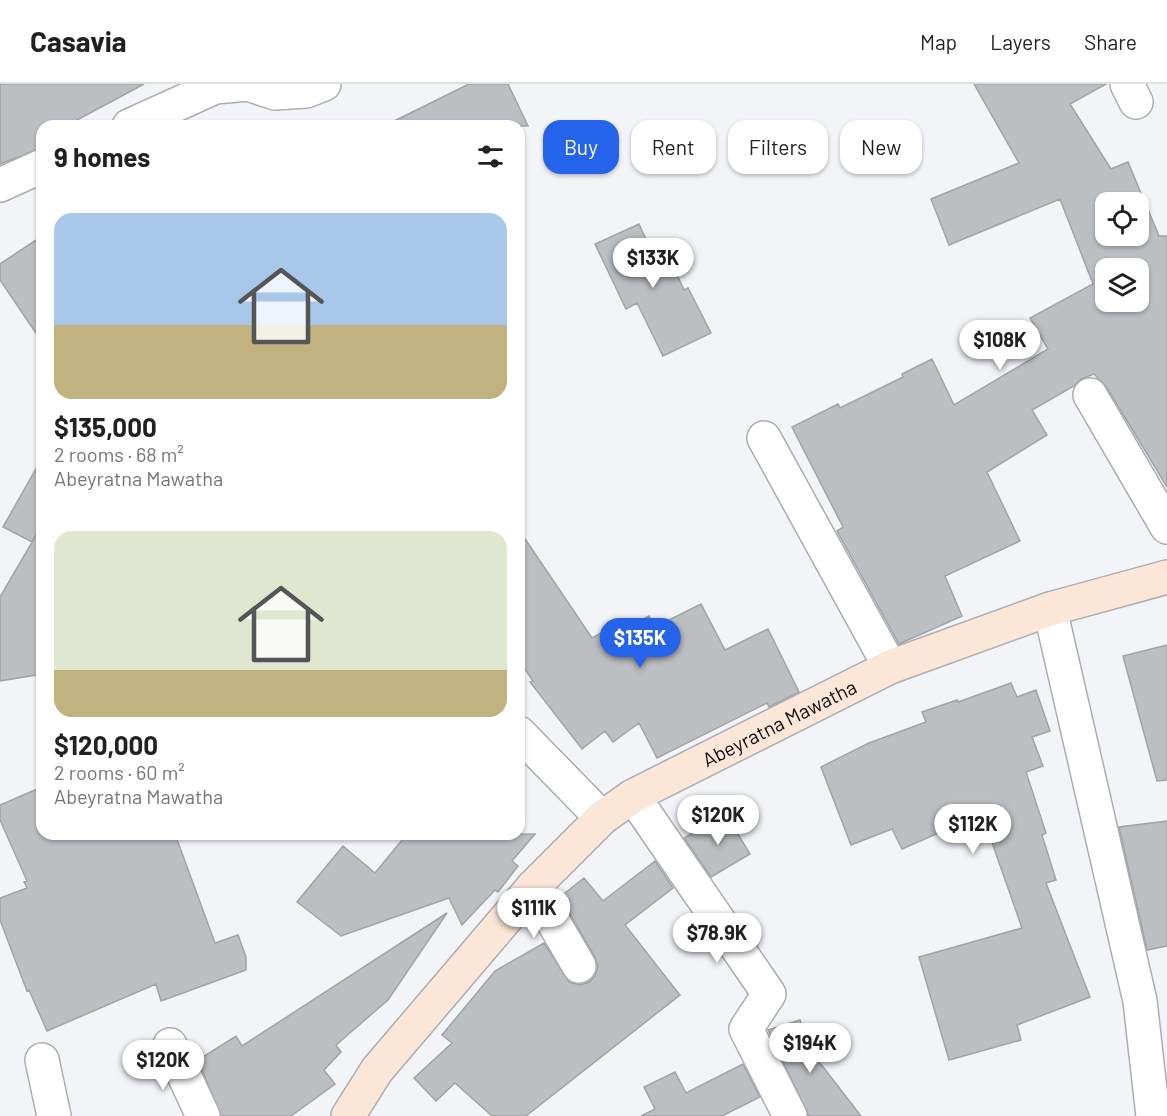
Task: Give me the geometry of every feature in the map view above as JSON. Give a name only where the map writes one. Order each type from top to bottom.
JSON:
[{"type":"street","points":[[142,120],[215,87],[248,84],[275,93],[306,91],[324,84]]},
{"type":"street","points":[[0,185],[36,169]]},
{"type":"street","points":[[1090,395],[1167,527]]},
{"type":"street","points":[[764,438],[890,667]]},
{"type":"street","name":"Abeyratna Mawatha","points":[[348,1116],[377,1070],[533,887],[602,818],[633,796],[890,667],[1050,609],[1167,577]]},
{"type":"street","points":[[1050,609],[1140,1001],[1153,1116]]},
{"type":"street","points":[[525,739],[602,818]]},
{"type":"street","points":[[633,796],[769,994],[746,1029],[790,1116]]},
{"type":"street","points":[[533,887],[579,966]]},
{"type":"street","points":[[170,1045],[203,1116]]},
{"type":"street","points":[[42,1060],[54,1116]]},
{"type":"building","points":[[0,84],[144,84],[77,120],[36,120],[36,150],[0,164]]},
{"type":"building","points":[[469,84],[508,84],[528,126],[525,126],[525,120],[396,120]]},
{"type":"building","points":[[974,84],[1106,84],[1070,104],[1111,169],[1128,162],[1141,192],[1095,192],[1095,246],[1149,246],[1149,212],[1159,236],[1167,236],[1167,487],[1106,386],[1094,374],[1081,379],[1074,386],[1032,410],[1047,435],[987,472],[1020,541],[945,576],[962,616],[899,644],[837,531],[843,527],[792,427],[838,404],[840,408],[903,377],[902,374],[932,359],[954,405],[1048,349],[1030,318],[1093,284],[1060,199],[949,245],[931,199],[1019,163]]},
{"type":"building","points":[[639,224],[650,248],[662,242],[684,290],[688,288],[711,333],[663,356],[637,303],[626,309],[595,244]]},
{"type":"building","points":[[36,240],[36,333],[0,280],[0,264]]},
{"type":"building","points":[[36,469],[36,535],[32,542],[3,527]]},
{"type":"building","points":[[36,535],[36,675],[0,681],[0,597]]},
{"type":"building","points":[[525,539],[592,638],[614,626],[617,632],[649,616],[655,627],[701,604],[725,650],[768,629],[799,692],[769,707],[767,703],[657,758],[639,723],[613,742],[605,731],[582,749],[530,682],[533,681],[525,669]]},
{"type":"building","points":[[1167,645],[1167,780],[1157,781],[1123,656]]},
{"type":"building","points":[[1011,683],[1017,697],[1036,690],[1050,731],[1032,737],[1043,766],[1026,772],[1046,833],[1042,835],[1056,880],[1046,883],[1090,997],[1017,1025],[1021,1040],[949,1060],[919,957],[1022,928],[982,814],[902,849],[892,829],[851,845],[821,767],[869,743],[926,722],[922,712]]},
{"type":"building","points":[[36,790],[36,840],[177,840],[215,943],[238,935],[246,957],[246,970],[161,1001],[156,984],[47,1031],[29,990],[27,991],[0,920],[0,898],[27,888],[24,882],[27,881],[0,820],[0,805]]},
{"type":"building","points":[[726,814],[750,854],[711,877],[684,838]]},
{"type":"building","points":[[1167,821],[1167,946],[1147,950],[1119,827]]},
{"type":"building","points":[[525,834],[535,834],[512,861],[518,866],[498,892],[495,890],[462,925],[449,898],[341,936],[297,902],[343,846],[375,873],[402,840],[525,840]]},
{"type":"building","points":[[655,861],[673,888],[625,925],[680,995],[526,1116],[492,1116],[455,1083],[436,1101],[414,1078],[452,1043],[442,1035],[495,971],[544,943],[569,982],[580,985],[589,982],[595,976],[598,967],[595,957],[560,897],[584,878],[603,901]]},
{"type":"building","points":[[447,913],[388,1000],[336,1045],[341,1052],[324,1070],[335,1084],[291,1116],[221,1116],[198,1060],[236,1036],[242,1046]]},
{"type":"building","points":[[800,1020],[810,1050],[861,1116],[809,1116],[768,1030]]},
{"type":"building","points":[[743,1064],[760,1097],[722,1116],[641,1116],[655,1109],[644,1087],[675,1072],[686,1093]]}]
